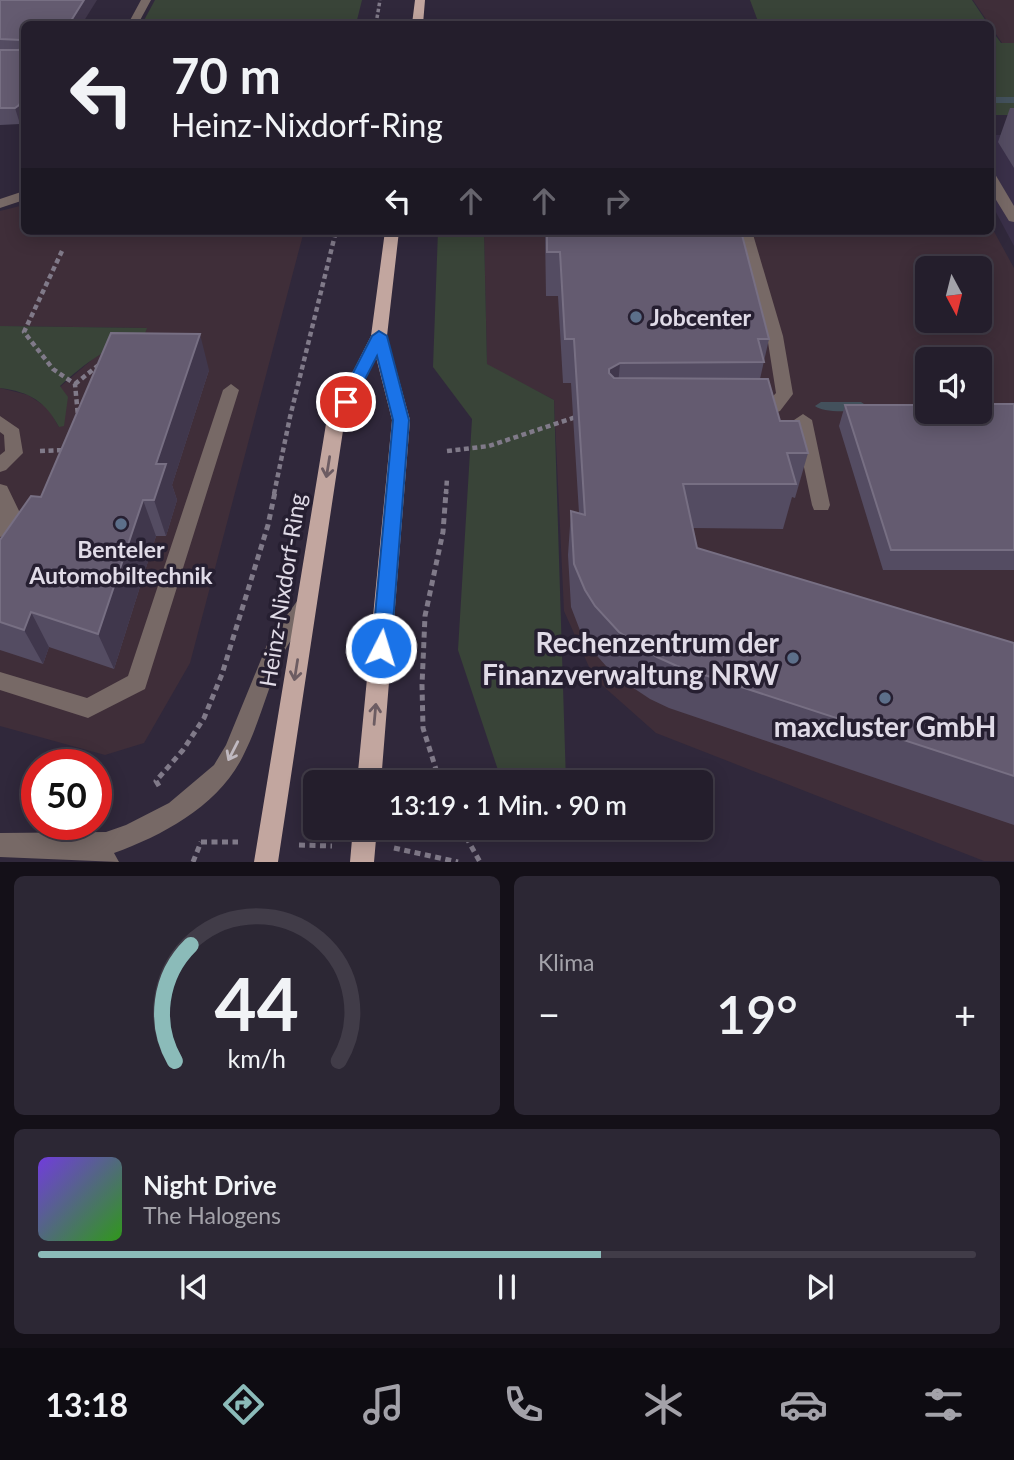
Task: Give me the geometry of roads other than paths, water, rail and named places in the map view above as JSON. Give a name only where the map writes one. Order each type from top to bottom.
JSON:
[{"type":"main road","points":[[418,21],[420,0]]},
{"type":"main road","name":"Heinz-Nixdorf-Ring","points":[[266,862],[335,424],[379,336],[392,235]]},
{"type":"main road","name":"Heinz-Nixdorf-Ring","points":[[370,770],[401,420],[379,336]]},
{"type":"main road","points":[[362,862],[364,840]]},
{"type":"street","points":[[135,21],[146,0]]},
{"type":"street","points":[[994,183],[1012,211]]},
{"type":"street","points":[[0,204],[21,196]]},
{"type":"street","points":[[733,415],[759,415],[774,407],[785,394],[775,336],[746,235]]},
{"type":"street","points":[[0,681],[88,708],[137,682],[231,390]]},
{"type":"street","points":[[803,420],[821,505]]},
{"type":"street","points":[[0,422],[13,433],[14,453],[0,466]]},
{"type":"street","points":[[0,491],[12,514],[0,530]]},
{"type":"street","points":[[0,845],[106,844],[132,835],[177,810],[222,772],[235,750],[276,646],[307,603]]},
{"type":"street","points":[[67,846],[107,862]]},
{"type":"waterway","points":[[994,100],[1014,100]]},
{"type":"waterway","points":[[821,406],[861,406]]},
{"type":"place","name":"Jobcenter","points":[[636,317]]},
{"type":"place","name":"Benteler Automobiltechnik","points":[[121,524]]},
{"type":"place","name":"Rechenzentrum der Finanzverwaltung NRW","points":[[793,658]]},
{"type":"place","name":"maxcluster GmbH","points":[[885,698]]}]
